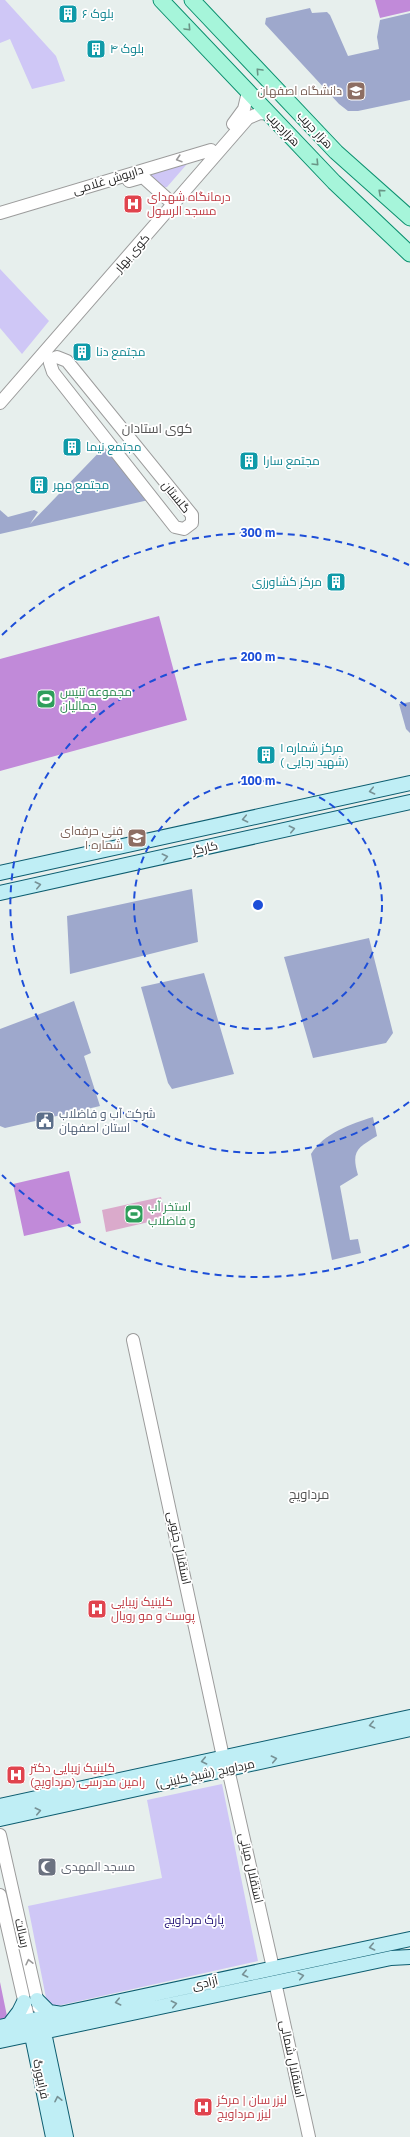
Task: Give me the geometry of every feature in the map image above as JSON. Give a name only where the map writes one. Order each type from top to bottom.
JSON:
[{"type":"main road","name":"هزارجریب","points":[[161,0],[334,182],[410,254]]},
{"type":"main road","name":"هزار جریب","points":[[192,0],[336,152],[406,214]]},
{"type":"main road","points":[[383,228],[406,214]]},
{"type":"main road","name":"کارگر","points":[[0,873],[410,782]]},
{"type":"main road","name":"کارگر","points":[[0,893],[408,801]]},
{"type":"main road","name":"مرداویج (شیخ کلینی)","points":[[0,1819],[410,1717]]},
{"type":"main road","name":"مرداویج (شیخ کلینی)","points":[[0,1806],[410,1729]]},
{"type":"main road","name":"آزادی","points":[[65,2021],[273,1968],[410,1939]]},
{"type":"main road","name":"آزادی","points":[[0,2041],[8,2030],[37,2027],[275,1982],[391,1958],[410,1957]]},
{"type":"main road","points":[[37,2062],[8,2030],[20,2012],[31,2001],[65,2021],[48,2049]]},
{"type":"main road","name":"فرایبورگ","points":[[37,2027],[48,2049],[66,2137]]},
{"type":"main road","name":"فرایبورگ","points":[[37,2027],[37,2062],[53,2137]]},
{"type":"street","name":"کوی بهار","points":[[0,403],[213,152],[241,115],[248,92]]},
{"type":"street","name":"کوی بهار","points":[[213,152],[248,118],[260,113],[269,114]]},
{"type":"street","name":"داریوش غلامی","points":[[0,214],[213,152]]},
{"type":"street","name":"داریوش غلامی","points":[[0,222],[137,175],[143,177],[171,202]]},
{"type":"street","name":"کوی بهار","points":[[0,394],[171,202]]},
{"type":"street","name":"گلستان","points":[[57,357],[67,361],[192,515],[192,523],[184,529],[175,527],[50,368],[52,359],[57,357]]},
{"type":"street","name":"استقلال جنوبی","points":[[133,1340],[226,1763]]},
{"type":"street","name":"استقلال میانی","points":[[226,1763],[273,1968]]},
{"type":"street","name":"رسالت","points":[[0,1835],[37,2027]]},
{"type":"street","name":"رسالت","points":[[0,1895],[31,2001]]},
{"type":"street","name":"استقلال شمالی","points":[[275,1982],[308,2137]]},
{"type":"shaded area","points":[[375,0],[410,0],[410,11],[380,18]]},
{"type":"shaded area","points":[[310,8],[312,13],[327,12],[330,15],[348,56],[379,49],[377,37],[380,20],[410,13],[410,100],[358,111],[348,111],[339,104],[265,24],[266,18]]},
{"type":"shaded area","points":[[109,442],[153,499],[0,534],[0,510],[8,517],[34,510],[38,512],[30,524]]},
{"type":"shaded area","points":[[159,616],[187,720],[0,771],[0,659]]},
{"type":"shaded area","points":[[410,702],[410,733],[406,729],[399,704]]},
{"type":"shaded area","points":[[192,889],[198,942],[70,974],[67,916]]},
{"type":"shaded area","points":[[369,938],[393,1033],[386,1043],[313,1058],[284,957]]},
{"type":"shaded area","points":[[204,973],[234,1074],[172,1089],[168,1083],[141,987]]},
{"type":"shaded area","points":[[74,1001],[91,1053],[84,1056],[100,1106],[5,1128],[0,1126],[0,1029]]},
{"type":"shaded area","points":[[373,1117],[377,1136],[360,1147],[357,1151],[355,1160],[358,1175],[340,1186],[350,1240],[358,1239],[361,1253],[332,1260],[311,1154],[323,1140],[339,1130]]},
{"type":"shaded area","points":[[69,1171],[81,1223],[24,1236],[13,1184]]},
{"type":"shaded area","name":"استخر آب و فاضلاب","points":[[161,1197],[166,1218],[106,1232],[102,1210]]},
{"type":"shaded area","points":[[0,1982],[8,2021],[0,2022]]},
{"type":"green space","points":[[0,0],[5,0],[56,56],[65,81],[32,89],[10,39],[0,43]]},
{"type":"green space","points":[[186,160],[187,164],[167,187],[163,188],[145,173]]},
{"type":"green space","points":[[0,269],[49,321],[22,354],[0,328]]},
{"type":"green space","name":"پارک مرداویج","points":[[222,1784],[258,1961],[48,2008],[28,1906],[162,1878],[147,1800]]},
{"type":"place","name":"بلوک ۶","points":[[68,14]]},
{"type":"place","name":"بلوک ۴","points":[[96,49]]},
{"type":"place","name":"دانشگاه اصفهان","points":[[356,91]]},
{"type":"place","name":"درمانگاه شهدای مسجد الرسول","points":[[133,204]]},
{"type":"place","name":"مجتمع دنا","points":[[82,352]]},
{"type":"place","name":"مجتمع نیما","points":[[72,447]]},
{"type":"place","name":"مجتمع سارا","points":[[249,461]]},
{"type":"place","name":"مجتمع مهر","points":[[39,485]]},
{"type":"place","name":"مرکز کشاورزی","points":[[336,582]]},
{"type":"place","name":"مجموعه تنیس جمالیان","points":[[46,699]]},
{"type":"place","name":"مرکز شماره ۱ ( شهید رجایی)","points":[[266,755]]},
{"type":"place","name":"فنی حرفه‌ای شماره ۱","points":[[137,838]]},
{"type":"place","name":"شرکت آب و فاضلاب استان اصفهان","points":[[45,1121]]},
{"type":"place","name":"استخر آب و فاضلاب","points":[[134,1214]]},
{"type":"place","name":"کلینیک زیبایی پوست و مو رویال","points":[[97,1609]]},
{"type":"place","name":"کلینیک زیبایی دکتر رامین مدرسی (مرداویج)","points":[[16,1775]]},
{"type":"place","name":"مسجد المهدی","points":[[47,1867]]},
{"type":"place","name":"لیزر سان | مرکز لیزر مرداویج","points":[[203,2107]]},
{"type":"district","name":"کوی استادان","points":[[157,428]]},
{"type":"district","name":"مرداویج","points":[[309,1494]]}]
